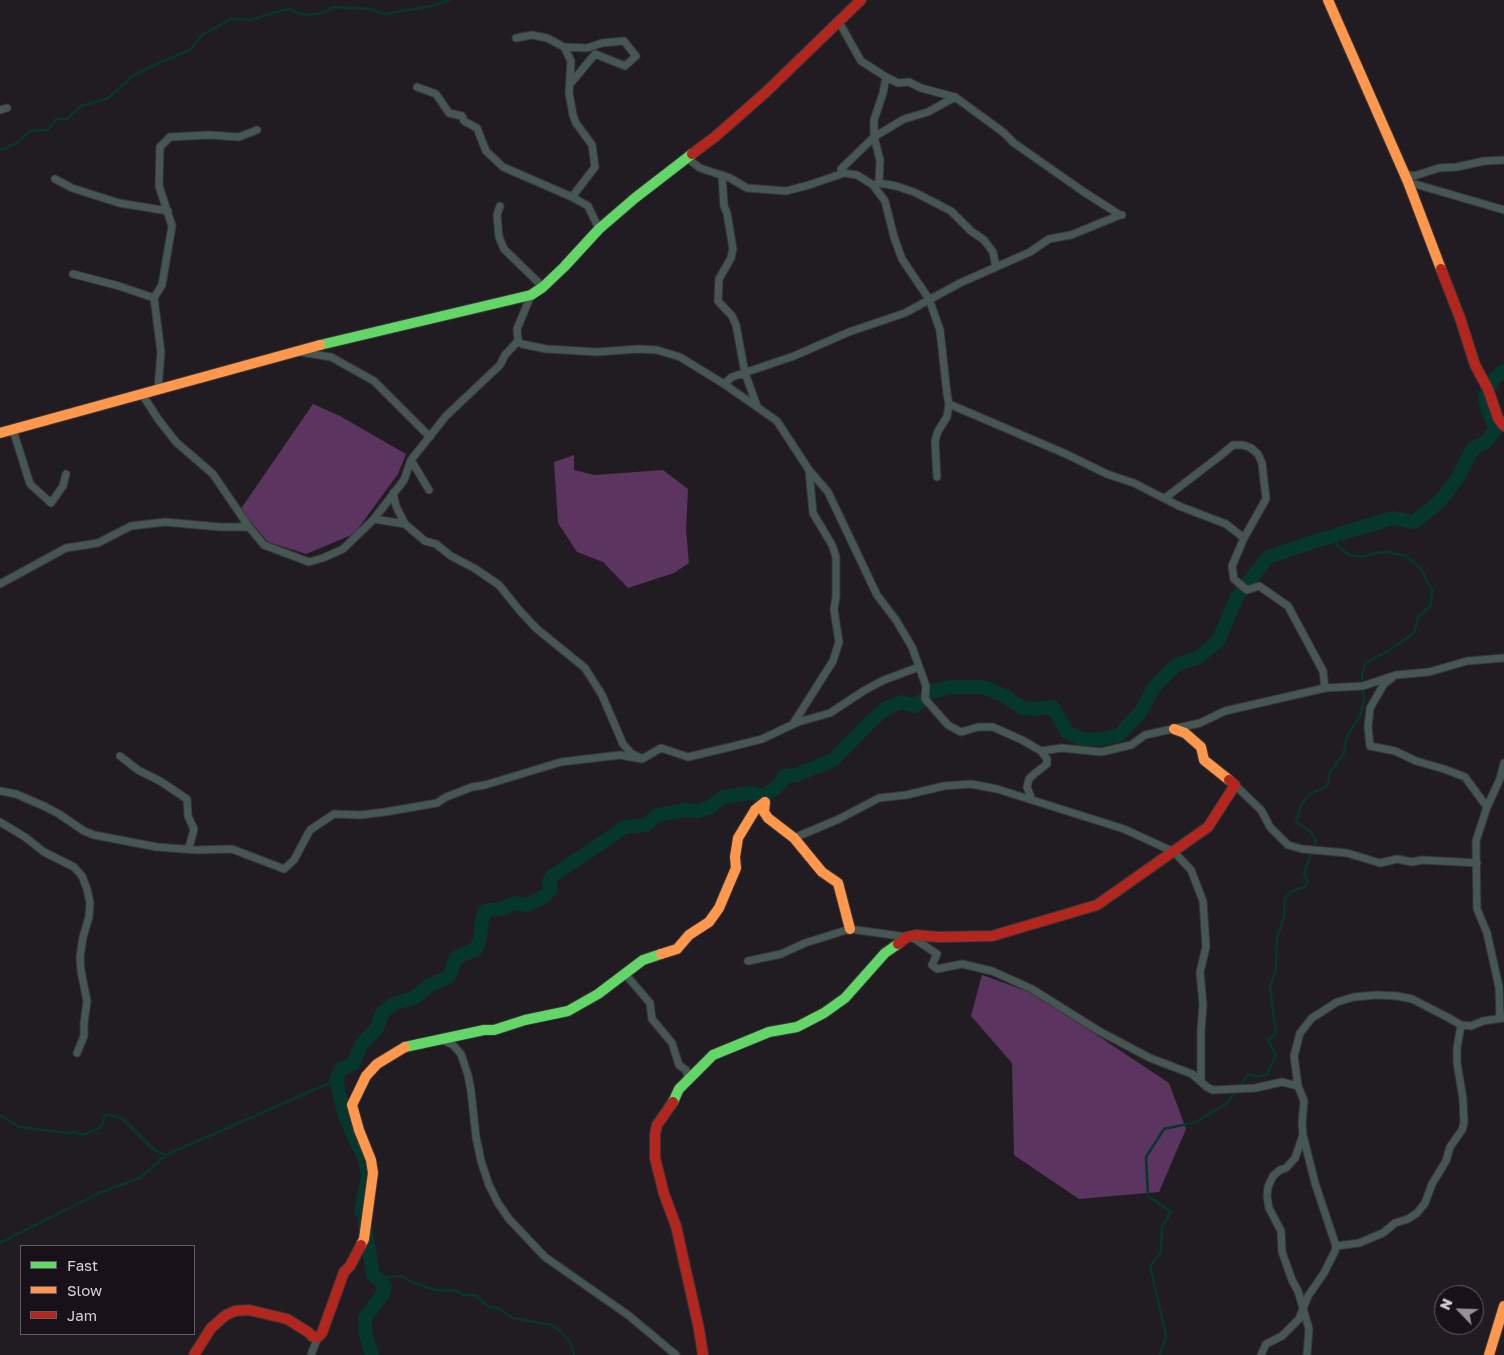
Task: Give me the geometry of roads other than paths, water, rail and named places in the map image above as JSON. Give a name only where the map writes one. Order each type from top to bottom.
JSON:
[{"type":"street","points":[[0,433],[295,352],[531,294],[543,287],[599,229],[716,136],[766,92],[861,0]]},
{"type":"street","points":[[1328,0],[1407,178],[1460,318],[1475,365],[1488,389],[1498,418],[1504,426]]},
{"type":"street","points":[[724,384],[732,377],[794,356],[849,332],[905,313],[960,283],[1030,252],[1049,239],[1071,235],[1122,215],[1014,143],[996,127],[955,97],[921,88],[909,82],[898,83],[861,61],[839,22]]},
{"type":"street","points":[[516,38],[532,35],[548,38],[564,47],[587,48],[602,43],[624,41],[636,56],[625,66],[595,54]]},
{"type":"street","points":[[571,83],[602,43]]},
{"type":"street","points":[[564,47],[571,61],[569,93],[573,114],[576,123],[592,145],[595,166],[572,197]]},
{"type":"street","points":[[886,77],[874,120],[874,137],[880,160],[876,184],[885,201],[902,260],[929,299],[940,330],[949,404],[948,417],[938,431],[935,441],[937,477]]},
{"type":"street","points":[[417,87],[436,94],[449,113],[462,116],[464,121],[477,128],[486,150],[503,167],[572,197],[588,206],[599,229]]},
{"type":"street","points":[[840,170],[874,137],[904,119],[928,112],[955,97]]},
{"type":"street","points":[[158,389],[161,352],[154,298],[162,285],[172,226],[159,186],[160,147],[170,137],[239,136],[257,130]]},
{"type":"street","points":[[687,158],[700,168],[730,178],[747,188],[786,191],[844,173],[857,175],[876,184],[896,186],[914,192],[951,211],[971,231],[984,240],[993,252],[996,267]]},
{"type":"street","points":[[1407,178],[1439,168],[1458,168],[1484,161],[1504,160]]},
{"type":"street","points":[[722,175],[724,206],[727,213],[733,249],[731,258],[719,279],[718,302],[732,316],[736,325],[745,373],[757,406]]},
{"type":"street","points":[[1407,178],[1504,210]]},
{"type":"street","points":[[55,179],[72,188],[120,203],[168,211]]},
{"type":"street","points":[[500,206],[497,215],[499,237],[504,248],[543,287]]},
{"type":"street","points":[[73,274],[119,286],[154,298]]},
{"type":"street","points":[[142,394],[176,442],[213,474],[249,526],[264,544],[309,562],[342,549],[374,519],[404,480],[411,460],[446,416],[500,365],[505,355],[518,341],[517,329],[531,294]]},
{"type":"street","points":[[518,341],[522,344],[555,349],[597,352],[638,350],[665,352],[688,361],[778,421],[809,470],[828,492],[877,595],[896,620],[912,646],[926,686],[925,699],[948,725],[961,732],[978,727],[993,727],[1042,751],[1047,759],[1047,764],[1030,779],[1027,787],[1032,800]]},
{"type":"street","points":[[295,352],[331,357],[374,381],[430,437]]},
{"type":"street","points":[[949,404],[1066,454],[1107,474],[1134,482],[1179,506],[1226,524],[1244,538]]},
{"type":"street","points":[[13,430],[30,484],[51,503],[63,486],[66,474]]},
{"type":"street","points":[[1165,498],[1198,474],[1232,445],[1242,445],[1251,448],[1258,454],[1262,463],[1266,499],[1244,538],[1232,566],[1234,579],[1247,590],[1259,586],[1288,606],[1324,670],[1325,688]]},
{"type":"street","points":[[411,460],[429,490]]},
{"type":"street","points":[[792,726],[833,661],[839,642],[834,610],[836,557],[832,545],[813,513],[809,470]]},
{"type":"street","points":[[393,494],[396,506],[405,524],[426,541],[436,544],[451,556],[474,568],[499,585],[537,630],[584,668],[602,696],[623,744],[632,754],[642,759]]},
{"type":"street","points":[[374,519],[405,524]]},
{"type":"street","points":[[0,584],[66,548],[98,543],[131,526],[165,522],[220,527],[249,526]]},
{"type":"street","points":[[1042,751],[1062,748],[1101,752],[1130,745],[1146,735],[1200,723],[1226,710],[1325,688],[1363,686],[1396,675],[1429,672],[1468,662],[1504,658]]},
{"type":"street","points":[[0,791],[16,794],[46,807],[84,831],[94,835],[150,846],[197,850],[232,849],[284,869],[294,860],[310,830],[334,814],[368,814],[437,803],[446,797],[472,787],[485,785],[561,762],[620,756],[642,759],[660,748],[688,757],[762,739],[798,722],[830,713],[884,680],[919,667]]},
{"type":"street","points":[[1396,675],[1384,684],[1370,708],[1368,728],[1370,746],[1395,751],[1416,761],[1444,769],[1465,778],[1487,808]]},
{"type":"street","points":[[1174,729],[1185,733],[1201,747],[1204,760],[1262,810],[1270,827],[1288,845],[1302,849],[1348,853],[1380,863],[1397,859],[1412,862],[1422,860],[1477,863]]},
{"type":"street","points":[[120,756],[138,770],[160,781],[187,799],[188,816],[194,829],[189,848]]},
{"type":"street","points":[[1261,1355],[1266,1344],[1282,1336],[1299,1319],[1308,1296],[1334,1256],[1336,1246],[1303,1135],[1304,1101],[1298,1086],[1294,1056],[1300,1033],[1312,1018],[1337,1002],[1354,997],[1377,995],[1412,999],[1450,1018],[1461,1026],[1471,1026],[1483,1021],[1502,1018],[1499,987],[1487,933],[1477,909],[1476,841],[1487,808],[1500,779],[1504,763]]},
{"type":"street","points":[[794,838],[879,798],[906,795],[944,786],[971,784],[1032,800],[1124,829],[1174,852],[1191,870],[1203,901],[1206,947],[1200,972],[1203,1004],[1200,1030],[1201,1082]]},
{"type":"street","points":[[703,1355],[676,1226],[664,1194],[655,1158],[657,1125],[688,1080],[713,1055],[769,1032],[797,1026],[824,1013],[844,998],[885,954],[907,937],[916,935],[938,937],[992,936],[1098,905],[1208,827],[1235,785]]},
{"type":"street","points":[[311,1355],[318,1337],[322,1333],[344,1272],[350,1266],[364,1239],[373,1173],[371,1160],[352,1105],[366,1076],[377,1064],[406,1046],[484,1030],[494,1030],[525,1020],[568,1011],[583,1004],[643,960],[677,949],[689,935],[708,922],[719,908],[736,868],[735,857],[738,838],[755,810],[765,802],[764,812],[768,818],[794,838],[822,872],[838,883],[850,929]]},
{"type":"street","points":[[0,822],[25,837],[44,852],[74,867],[82,876],[87,889],[90,903],[89,917],[82,937],[80,957],[81,971],[88,1001],[84,1036],[77,1054]]},
{"type":"street","points":[[748,961],[781,954],[805,943],[850,929],[907,937],[915,939],[937,954],[932,965],[937,969],[962,964],[992,971],[1032,989],[1099,1031],[1150,1058],[1192,1074],[1213,1090],[1255,1088],[1282,1082],[1298,1086]]},
{"type":"street","points":[[626,974],[650,1003],[652,1019],[672,1043],[679,1065],[686,1070],[688,1080]]},
{"type":"street","points":[[1336,1246],[1358,1243],[1382,1233],[1395,1223],[1416,1213],[1425,1203],[1432,1184],[1446,1161],[1450,1147],[1462,1130],[1464,1122],[1464,1099],[1457,1063],[1457,1048],[1461,1026]]},
{"type":"street","points":[[441,1039],[453,1045],[461,1054],[471,1091],[481,1162],[489,1185],[509,1219],[545,1257],[628,1315],[676,1355]]},
{"type":"street","points":[[1303,1135],[1295,1158],[1286,1168],[1273,1176],[1266,1196],[1268,1208],[1281,1231],[1282,1252],[1298,1291],[1309,1329],[1307,1355]]},
{"type":"street","points":[[1489,1355],[1504,1306]]},
{"type":"street","points":[[194,1355],[211,1328],[226,1315],[235,1311],[249,1310],[287,1319],[313,1337],[318,1337]]},
{"type":"waterway","points":[[0,150],[17,143],[30,131],[48,130],[56,119],[67,119],[81,106],[107,99],[134,75],[190,50],[202,35],[231,19],[249,20],[288,9],[305,15],[323,13],[333,7],[370,9],[384,14],[432,6],[450,0]]},
{"type":"waterway","points":[[372,1355],[366,1335],[365,1318],[382,1295],[385,1287],[373,1275],[365,1215],[361,1211],[368,1176],[365,1160],[345,1116],[336,1080],[341,1069],[353,1064],[361,1045],[377,1028],[382,1013],[395,1003],[414,998],[430,985],[449,977],[456,958],[476,949],[480,939],[482,919],[485,911],[502,909],[514,903],[528,905],[545,896],[551,889],[549,882],[551,877],[625,827],[646,825],[657,815],[686,810],[698,811],[710,807],[723,797],[750,793],[765,796],[780,784],[784,776],[796,775],[833,760],[872,720],[888,707],[902,702],[914,706],[925,699],[930,692],[950,687],[983,687],[1005,696],[1022,708],[1053,707],[1067,732],[1083,740],[1119,735],[1140,713],[1154,687],[1176,665],[1199,657],[1218,641],[1237,597],[1268,557],[1393,518],[1414,522],[1439,502],[1457,479],[1473,448],[1485,443],[1496,429],[1487,408],[1485,395],[1495,378],[1504,371]]},
{"type":"waterway","points":[[1314,847],[1316,841],[1310,831],[1296,822],[1301,805],[1309,795],[1328,785],[1330,772],[1344,753],[1347,736],[1360,716],[1364,700],[1362,676],[1365,663],[1388,651],[1414,633],[1418,617],[1431,605],[1432,590],[1421,569],[1406,556],[1388,552],[1375,553],[1363,557],[1349,555],[1337,545],[1336,535]]},
{"type":"waterway","points":[[1160,1355],[1166,1335],[1150,1266],[1161,1252],[1162,1227],[1171,1212],[1148,1196],[1146,1157],[1164,1129],[1196,1122],[1227,1103],[1249,1074],[1257,1077],[1267,1074],[1276,1055],[1268,1040],[1276,1034],[1270,987],[1276,969],[1277,938],[1284,917],[1285,898],[1292,891],[1305,887],[1308,882],[1304,873],[1311,853]]},
{"type":"waterway","points":[[0,1243],[99,1193],[140,1178],[166,1155],[336,1080]]},
{"type":"waterway","points":[[0,1115],[19,1127],[66,1133],[73,1132],[83,1135],[101,1127],[106,1114],[123,1119],[153,1149],[166,1155]]},
{"type":"waterway","points":[[378,1278],[402,1276],[411,1282],[439,1291],[455,1290],[463,1295],[475,1295],[489,1307],[498,1308],[513,1318],[551,1325],[560,1331],[570,1342],[574,1355]]}]
